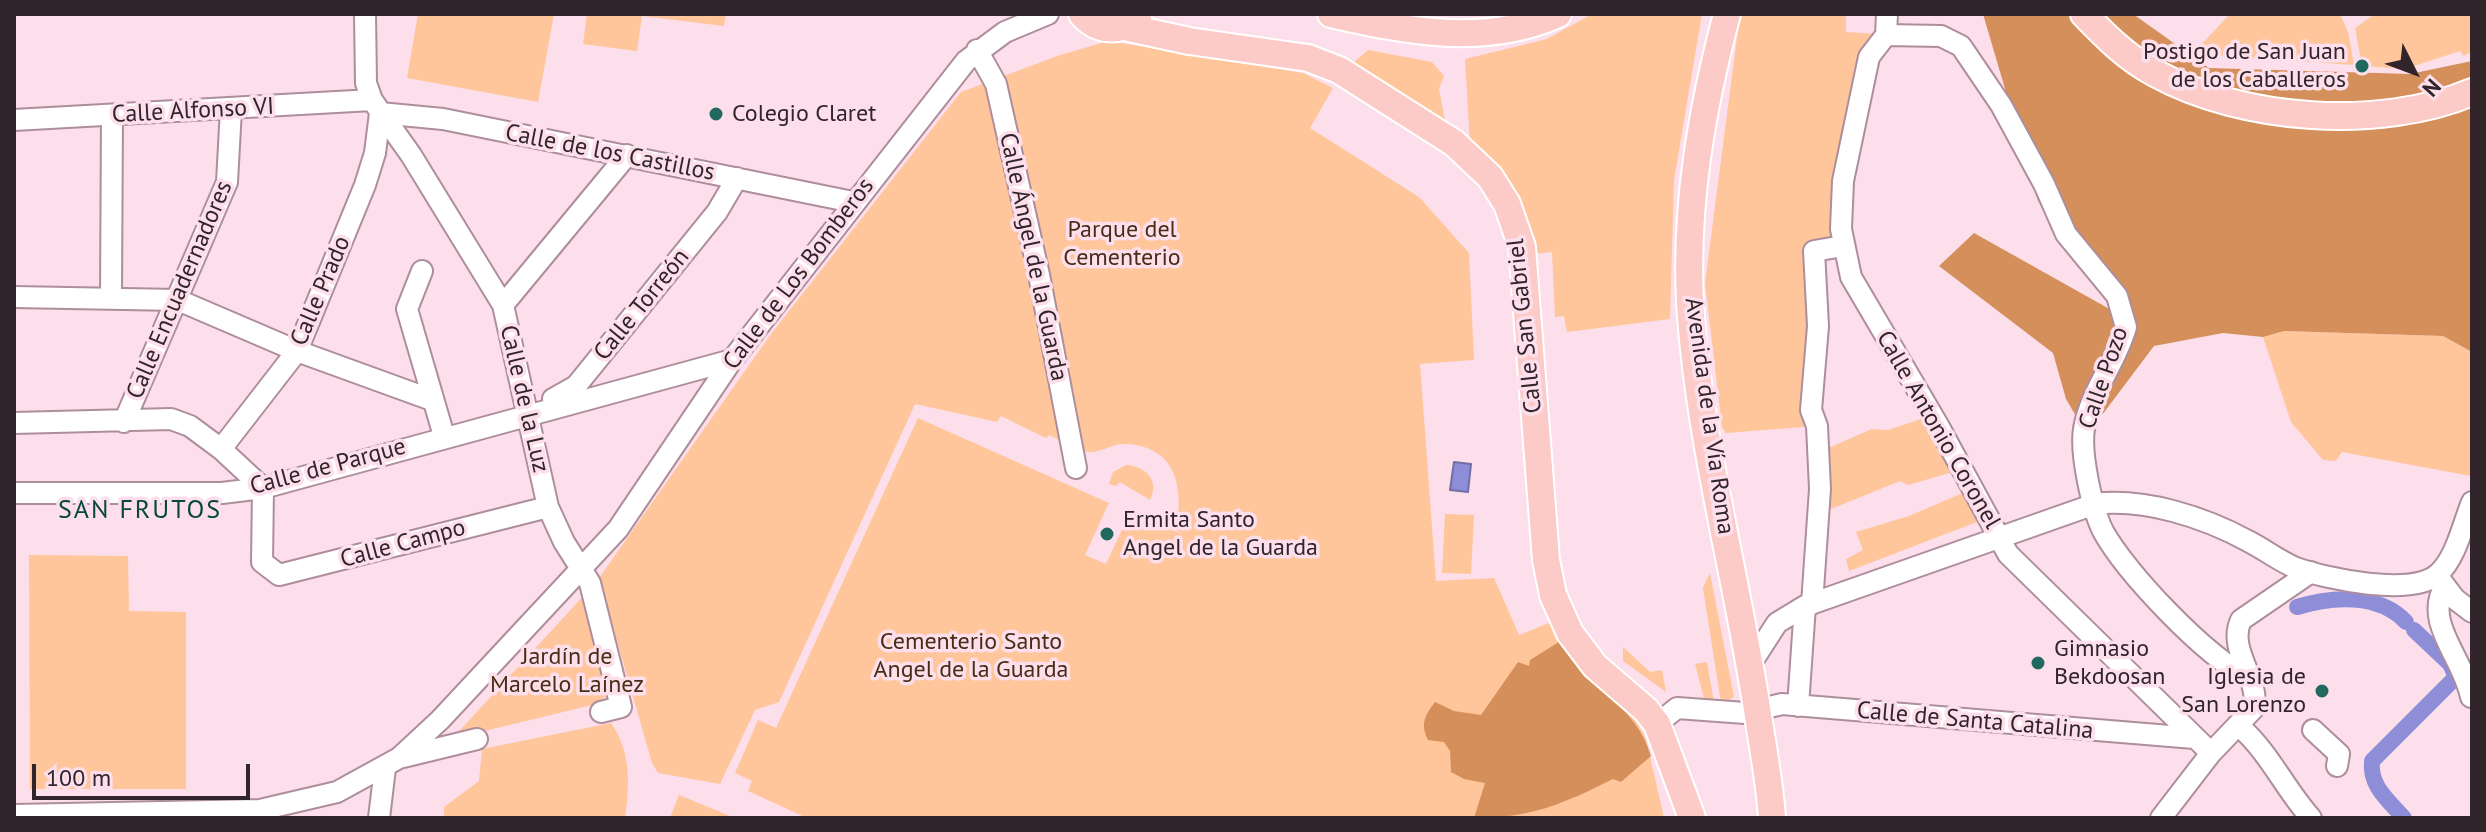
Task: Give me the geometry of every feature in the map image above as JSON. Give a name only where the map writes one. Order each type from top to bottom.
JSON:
[{"type":"main road","name":"Calle San Gabriel","points":[[1082,14],[1099,27],[1141,21],[1189,41],[1297,55],[1339,70],[1454,143],[1495,184],[1514,220],[1522,247],[1546,560],[1553,595],[1570,633],[1595,666],[1646,710],[1667,716],[1675,777],[1692,818]]},
{"type":"main road","points":[[1331,14],[1412,30],[1471,34],[1522,28],[1558,14]]},
{"type":"main road","name":"Avenida de la Vía Roma","points":[[1717,14],[1691,136],[1684,200],[1682,287],[1694,411],[1737,630],[1750,665],[1757,818]]},
{"type":"main road","name":"Avenida de la Vía Roma","points":[[1727,14],[1701,118],[1692,198],[1690,282],[1701,388],[1737,630],[1772,818]]},
{"type":"main road","points":[[2084,14],[2113,43],[2153,73],[2196,91],[2269,109],[2331,117],[2369,117],[2426,108],[2472,92]]},
{"type":"main road","name":"Calle San Gabriel","points":[[1675,777],[1673,788],[1681,818]]},
{"type":"street","name":"Calle Prado","points":[[221,449],[297,351],[365,185],[375,153],[376,107],[366,83],[365,14]]},
{"type":"street","name":"Calle de Los Bomberos","points":[[392,763],[440,720],[618,529],[732,360],[853,202],[977,50],[1005,32],[1048,14]]},
{"type":"street","points":[[1886,35],[1887,14]]},
{"type":"street","name":"Calle Antonio Coronel","points":[[1886,35],[1869,57],[1843,181],[1843,246],[1860,296],[1938,425],[2013,561],[2211,753]]},
{"type":"street","name":"Calle Pozo","points":[[1886,35],[1941,36],[1961,46],[2001,105],[2044,184],[2066,234],[2117,296],[2126,327],[2088,414],[2083,436],[2095,504],[2107,538],[2160,602],[2223,664],[2248,677]]},
{"type":"street","name":"Calle Ángel de la Guarda","points":[[977,50],[993,78],[999,99],[1036,261],[1076,468]]},
{"type":"street","name":"Calle Alfonso VI","points":[[14,120],[231,109],[376,107]]},
{"type":"street","name":"Calle de los Castillos","points":[[376,107],[853,202]]},
{"type":"street","name":"Calle de la Luz","points":[[376,107],[411,155],[503,305],[548,507],[564,542],[583,567],[590,583],[611,709]]},
{"type":"street","name":"Calle Encuadernadores","points":[[124,422],[229,176],[231,109]]},
{"type":"street","points":[[111,296],[112,115]]},
{"type":"street","points":[[503,305],[627,155]]},
{"type":"street","name":"Calle Torreón","points":[[582,392],[717,212],[737,178]]},
{"type":"street","points":[[1798,706],[1819,525],[1817,426],[1811,410],[1818,326],[1814,251],[1843,246]]},
{"type":"street","points":[[422,271],[407,309],[444,436]]},
{"type":"street","points":[[14,297],[111,296],[178,300],[297,351],[432,400]]},
{"type":"street","name":"Calle de Parque","points":[[14,493],[222,493],[263,488],[528,412],[582,392],[732,360]]},
{"type":"street","points":[[14,423],[178,420],[221,449],[263,488]]},
{"type":"street","name":"Calle Campo","points":[[263,488],[262,562],[273,574],[284,575],[548,507]]},
{"type":"street","points":[[2471,697],[2465,675],[2436,615],[2441,581],[2472,502]]},
{"type":"street","points":[[1737,630],[2095,504],[2143,506],[2200,521],[2311,572],[2403,587],[2441,581]]},
{"type":"street","points":[[2161,818],[2211,753],[2239,726],[2255,704],[2239,648],[2241,620],[2311,572]]},
{"type":"street","points":[[2441,581],[2472,612]]},
{"type":"street","points":[[1750,665],[1777,623],[1808,605]]},
{"type":"street","name":"Calle de Santa Catalina","points":[[1751,712],[1772,705],[1798,706],[2194,738]]},
{"type":"street","points":[[1667,716],[1751,712]]},
{"type":"street","points":[[2239,726],[2260,744],[2285,787],[2311,818]]},
{"type":"street","points":[[2313,730],[2339,754],[2337,766]]},
{"type":"street","points":[[14,815],[260,810],[337,792],[392,763],[477,739]]},
{"type":"street","points":[[379,818],[392,763]]},
{"type":"green space","points":[[418,14],[554,14],[538,102],[407,78]]},
{"type":"green space","points":[[587,14],[726,14],[724,26],[642,16],[637,51],[583,44]]},
{"type":"green space","points":[[1592,14],[1702,14],[1674,180],[1670,319],[1567,332],[1564,316],[1555,317],[1552,252],[1533,254],[1470,144],[1465,59],[1547,39]]},
{"type":"green space","points":[[1740,14],[1846,14],[1846,32],[1878,34],[1869,57],[1843,246],[1814,251],[1817,426],[1726,433],[1722,427],[1705,283]]},
{"type":"green space","points":[[2230,14],[2340,14],[2348,32],[2354,65],[2211,55],[2198,48]]},
{"type":"green space","points":[[2375,14],[2472,14],[2472,51],[2464,56],[2460,51],[2405,69],[2362,66],[2355,28]]},
{"type":"green space","name":"Parque del Cementerio","points":[[1109,41],[1303,73],[1333,88],[1310,128],[1419,197],[1469,253],[1474,360],[1420,364],[1436,581],[1494,578],[1519,635],[1554,621],[1579,668],[1634,717],[1646,739],[1664,818],[807,818],[748,791],[752,781],[735,773],[758,720],[776,728],[918,418],[1109,503],[1085,555],[1106,564],[1130,513],[1182,534],[1176,530],[1179,499],[1173,472],[1156,452],[1125,444],[1094,452],[1084,451],[1049,435],[1046,438],[1001,416],[997,422],[915,404],[779,702],[755,710],[720,784],[658,773],[652,763],[599,578],[771,334],[961,92],[1060,55]]},
{"type":"green space","points":[[1368,50],[1432,62],[1444,76],[1439,89],[1445,121],[1352,64]]},
{"type":"green space","points":[[2284,331],[2443,336],[2472,352],[2471,476],[2342,452],[2336,461],[2323,460],[2291,422],[2263,337]]},
{"type":"green space","points":[[1927,417],[1953,472],[1908,485],[1900,481],[1826,511],[1826,449],[1872,429],[1888,430]]},
{"type":"green space","points":[[1126,465],[1140,468],[1149,476],[1153,487],[1150,500],[1120,482],[1116,486],[1109,484],[1113,472]]},
{"type":"green space","points":[[1963,493],[1977,509],[1977,522],[1849,571],[1846,559],[1863,550],[1856,532],[1909,516]]},
{"type":"green space","points":[[1445,514],[1474,515],[1471,574],[1442,573]]},
{"type":"green space","points":[[29,555],[128,556],[129,611],[186,612],[186,789],[30,789]]},
{"type":"green space","points":[[1710,573],[1734,697],[1721,703],[1703,588]]},
{"type":"green space","name":"Jardín de Marcelo Laínez","points":[[586,593],[608,695],[596,704],[452,739]]},
{"type":"green space","points":[[1623,647],[1650,672],[1662,670],[1666,692],[1623,661]]},
{"type":"green space","points":[[1707,662],[1714,703],[1705,702],[1695,664]]},
{"type":"green space","points":[[611,723],[626,757],[628,793],[625,818],[444,818],[444,807],[479,781],[482,749]]},
{"type":"green space","points":[[679,795],[735,818],[670,818]]},
{"type":"shaded area","points":[[1983,14],[2133,14],[2209,68],[2410,74],[2472,61],[2472,352],[2443,336],[2284,331],[2263,337],[2223,333],[2154,346],[2087,435],[2066,399],[2053,353],[1939,266],[1974,233],[2113,311],[2038,201]]},
{"type":"shaded area","points":[[1562,640],[1583,671],[1633,721],[1651,756],[1621,782],[1613,779],[1578,796],[1530,812],[1474,818],[1485,783],[1464,779],[1451,772],[1450,751],[1444,742],[1428,740],[1424,729],[1426,716],[1435,702],[1454,711],[1481,715],[1518,662],[1529,666],[1530,660]]},
{"type":"water","points":[[1454,462],[1471,464],[1468,492],[1450,490]]},
{"type":"waterway","points":[[2297,607],[2340,599],[2369,602],[2395,613],[2406,622]]},
{"type":"waterway","points":[[2404,818],[2377,786],[2372,761],[2456,677],[2450,664],[2414,630]]},
{"type":"place","name":"Postigo de San Juan de los Caballeros","points":[[2362,66]]},
{"type":"place","name":"Colegio Claret","points":[[716,114]]},
{"type":"place","name":"Ermita Santo Angel de la Guarda","points":[[1107,534]]},
{"type":"place","name":"Gimnasio Bekdoosan","points":[[2038,663]]},
{"type":"place","name":"Iglesia de San Lorenzo","points":[[2322,691]]},
{"type":"district","name":"SAN FRUTOS","points":[[140,511]]},
{"type":"park label","name":"Cementerio Santo Angel de la Guarda","points":[[971,656]]}]
